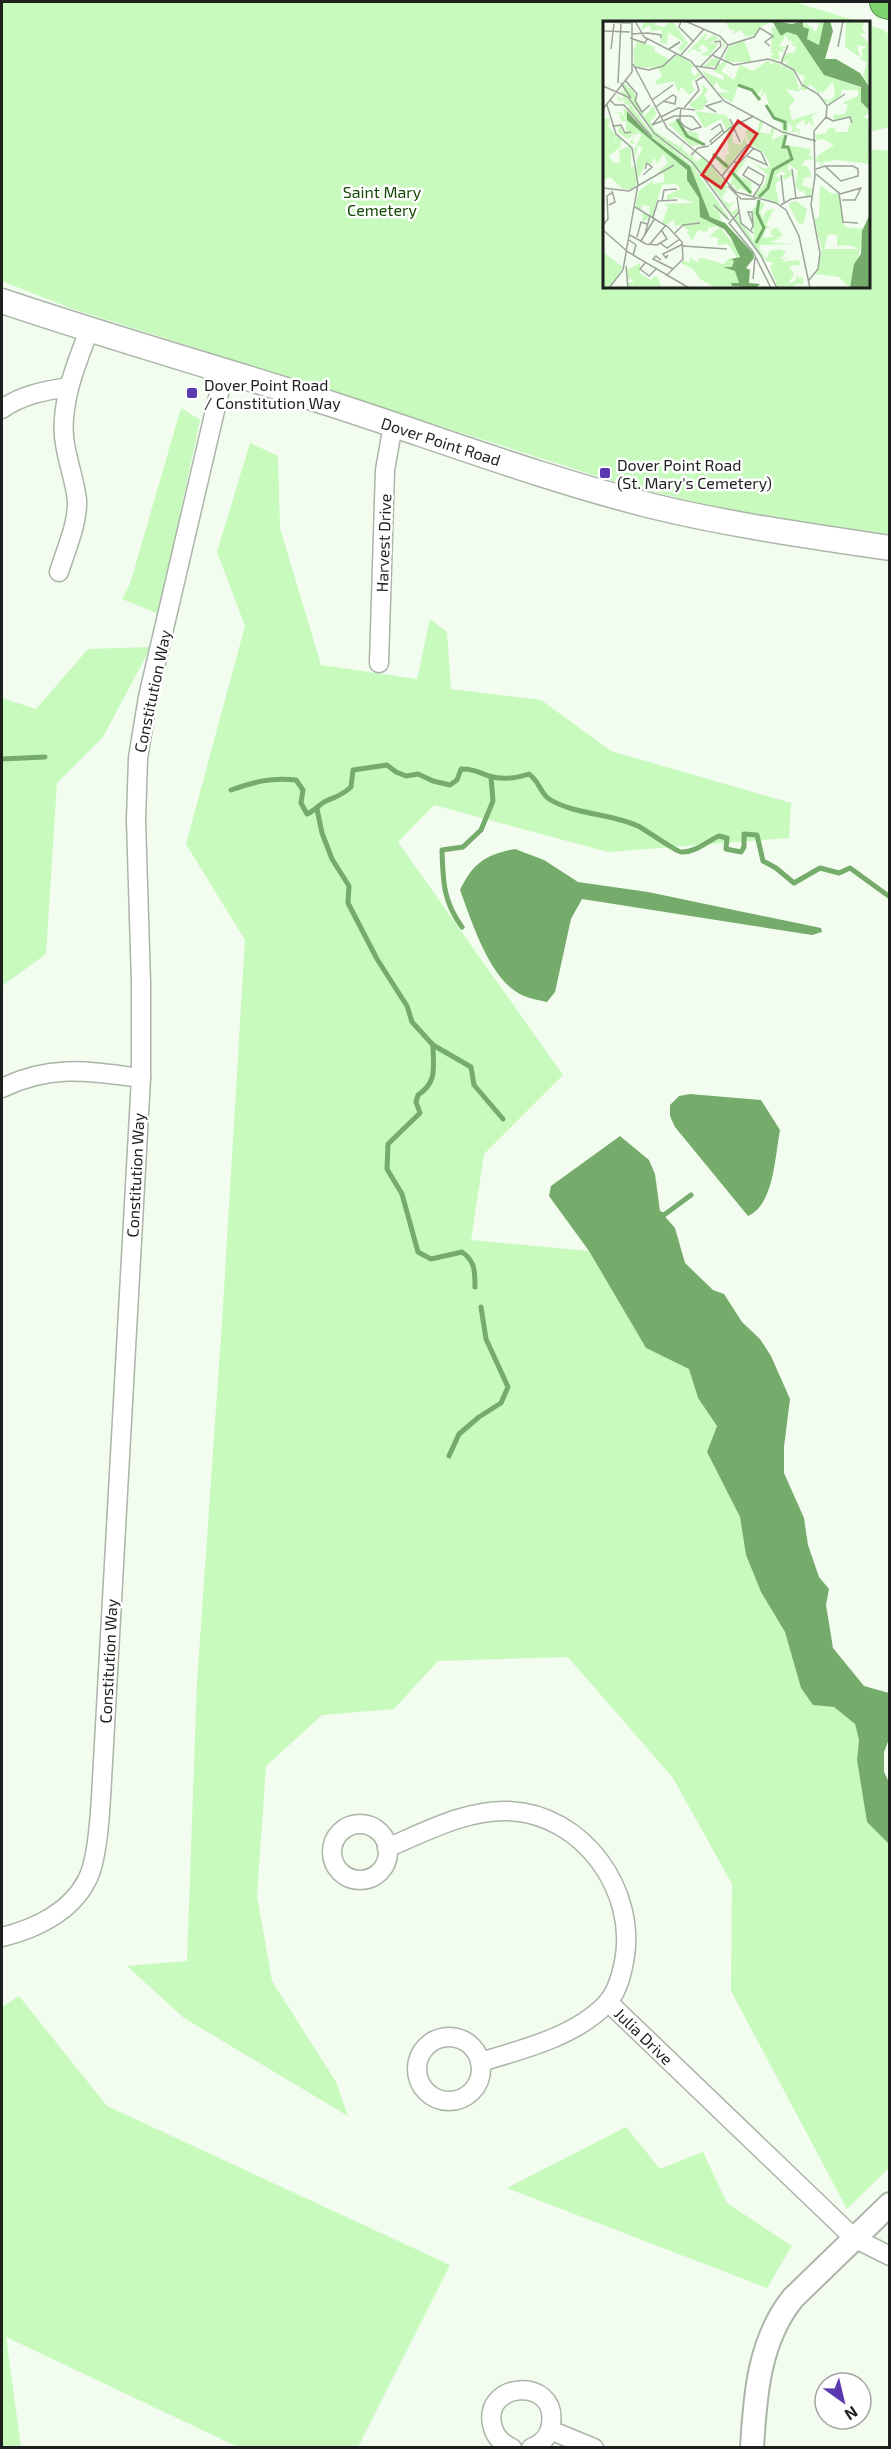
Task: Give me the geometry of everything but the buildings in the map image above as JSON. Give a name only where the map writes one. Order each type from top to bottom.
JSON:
[{"type":"main road","name":"Dover Point Road","points":[[2,301],[524,469],[651,505],[768,530],[890,548]]},
{"type":"street","points":[[59,572],[76,515],[77,501],[65,443],[63,420],[68,387],[89,330]]},
{"type":"street","name":"Constitution Way","points":[[2,1937],[51,1918],[81,1889],[88,1879],[93,1860],[103,1762],[141,1078],[141,983],[136,820],[138,759],[148,697],[224,372]]},
{"type":"street","points":[[2,409],[14,400],[30,394],[68,387]]},
{"type":"street","name":"Harvest Drive","points":[[379,663],[385,470],[393,425]]},
{"type":"street","points":[[2,1088],[21,1078],[45,1072],[70,1070],[141,1078]]},
{"type":"street","name":"Julia Drive","points":[[387,1848],[452,1822],[490,1812],[527,1813],[552,1822],[577,1836],[592,1851],[612,1880],[624,1917],[626,1956],[617,1988],[608,2002],[854,2238],[890,2256]]},
{"type":"street","points":[[480,2062],[581,2025],[608,2002]]},
{"type":"street","points":[[752,2448],[755,2401],[772,2332],[780,2314],[793,2298],[890,2204]]},
{"type":"street","points":[[512,2448],[498,2439],[492,2420],[498,2400],[506,2394],[524,2389],[541,2396],[551,2412],[550,2430],[544,2439],[531,2448]]},
{"type":"street","points":[[550,2430],[594,2448]]},
{"type":"green space","name":"Saint Mary Cemetery","points":[[2,2],[794,2],[857,21],[603,21],[603,288],[870,288],[870,149],[889,151],[889,535],[739,512],[628,486],[70,308],[2,281]]},
{"type":"green space","points":[[870,25],[884,30],[890,36],[889,127],[870,132]]},
{"type":"green space","points":[[181,408],[200,420],[159,614],[122,599],[130,584]]},
{"type":"green space","points":[[250,443],[278,456],[280,528],[321,665],[417,679],[430,619],[447,632],[451,689],[541,700],[611,751],[791,803],[789,838],[608,852],[434,805],[398,842],[563,1075],[484,1154],[471,1240],[589,1251],[646,1348],[689,1369],[698,1398],[717,1426],[707,1452],[740,1517],[746,1555],[761,1592],[785,1632],[801,1688],[813,1704],[834,1707],[855,1724],[859,1740],[857,1760],[867,1822],[889,1844],[889,2168],[847,2209],[731,1991],[732,1884],[673,1778],[568,1657],[438,1661],[394,1709],[322,1715],[266,1766],[257,1896],[272,1981],[336,2082],[348,2116],[184,2018],[127,1966],[187,1961],[197,1682],[245,940],[186,844],[245,626],[217,552]]},
{"type":"green space","points":[[151,647],[103,737],[57,783],[46,954],[2,986],[2,698],[36,709],[88,649]]},
{"type":"green space","points":[[19,1996],[107,2106],[450,2265],[358,2447],[238,2447],[6,2337],[21,2447],[2,2447],[2,2007]]},
{"type":"green space","points":[[626,2127],[660,2169],[703,2152],[727,2203],[792,2246],[767,2288],[507,2188]]},
{"type":"shaded area","points":[[515,849],[544,860],[578,882],[648,892],[821,928],[822,932],[812,935],[582,899],[571,919],[555,992],[547,1002],[530,998],[512,989],[492,965],[460,890],[475,866],[488,857]]},
{"type":"shaded area","points":[[690,1094],[761,1100],[780,1130],[775,1166],[768,1191],[757,1210],[748,1216],[675,1127],[670,1116],[670,1105],[679,1096]]},
{"type":"shaded area","points":[[620,1136],[649,1160],[655,1174],[660,1211],[675,1228],[685,1263],[713,1290],[724,1294],[742,1322],[760,1339],[771,1356],[790,1399],[784,1447],[784,1473],[804,1518],[808,1545],[819,1577],[829,1589],[826,1605],[833,1648],[864,1686],[889,1693],[889,1739],[884,1752],[884,1772],[889,1782],[889,1844],[867,1822],[857,1760],[859,1740],[855,1724],[834,1707],[813,1705],[801,1688],[785,1632],[761,1592],[746,1555],[740,1517],[707,1452],[717,1426],[698,1398],[689,1369],[646,1348],[589,1251],[549,1196],[551,1186]]},
{"type":"waterway","points":[[2,759],[45,757]]},
{"type":"waterway","points":[[231,790],[263,781],[296,780],[303,790],[301,803],[307,814],[351,787],[353,770],[387,765],[406,776],[418,774],[450,785],[457,780],[461,769],[499,778],[529,774],[549,799],[570,808],[638,826],[681,852],[696,849],[719,836],[727,838],[726,849],[741,852],[744,847],[744,834],[757,835],[763,861],[776,868],[794,883],[820,868],[839,873],[850,868],[890,897]]},
{"type":"waterway","points":[[462,927],[448,899],[442,850],[463,847],[481,830],[493,801],[491,777]]},
{"type":"waterway","points":[[317,809],[322,833],[332,859],[349,886],[348,903],[377,959],[407,1006],[412,1022],[433,1045],[432,1079],[418,1095],[416,1102],[420,1113],[388,1144],[387,1169],[402,1194],[418,1252],[431,1259],[462,1252],[470,1259],[473,1267],[475,1287]]},
{"type":"waterway","points":[[433,1045],[471,1067],[474,1085],[503,1119]]},
{"type":"waterway","points":[[658,1213],[664,1215],[691,1195]]},
{"type":"waterway","points":[[449,1456],[459,1434],[479,1417],[501,1403],[508,1387],[486,1339],[481,1307]]},
{"type":"place","name":"Dover Point Road / Constitution Way","points":[[192,393]]},
{"type":"place","name":"Dover Point Road (St. Mary's Cemetery)","points":[[605,473]]}]
